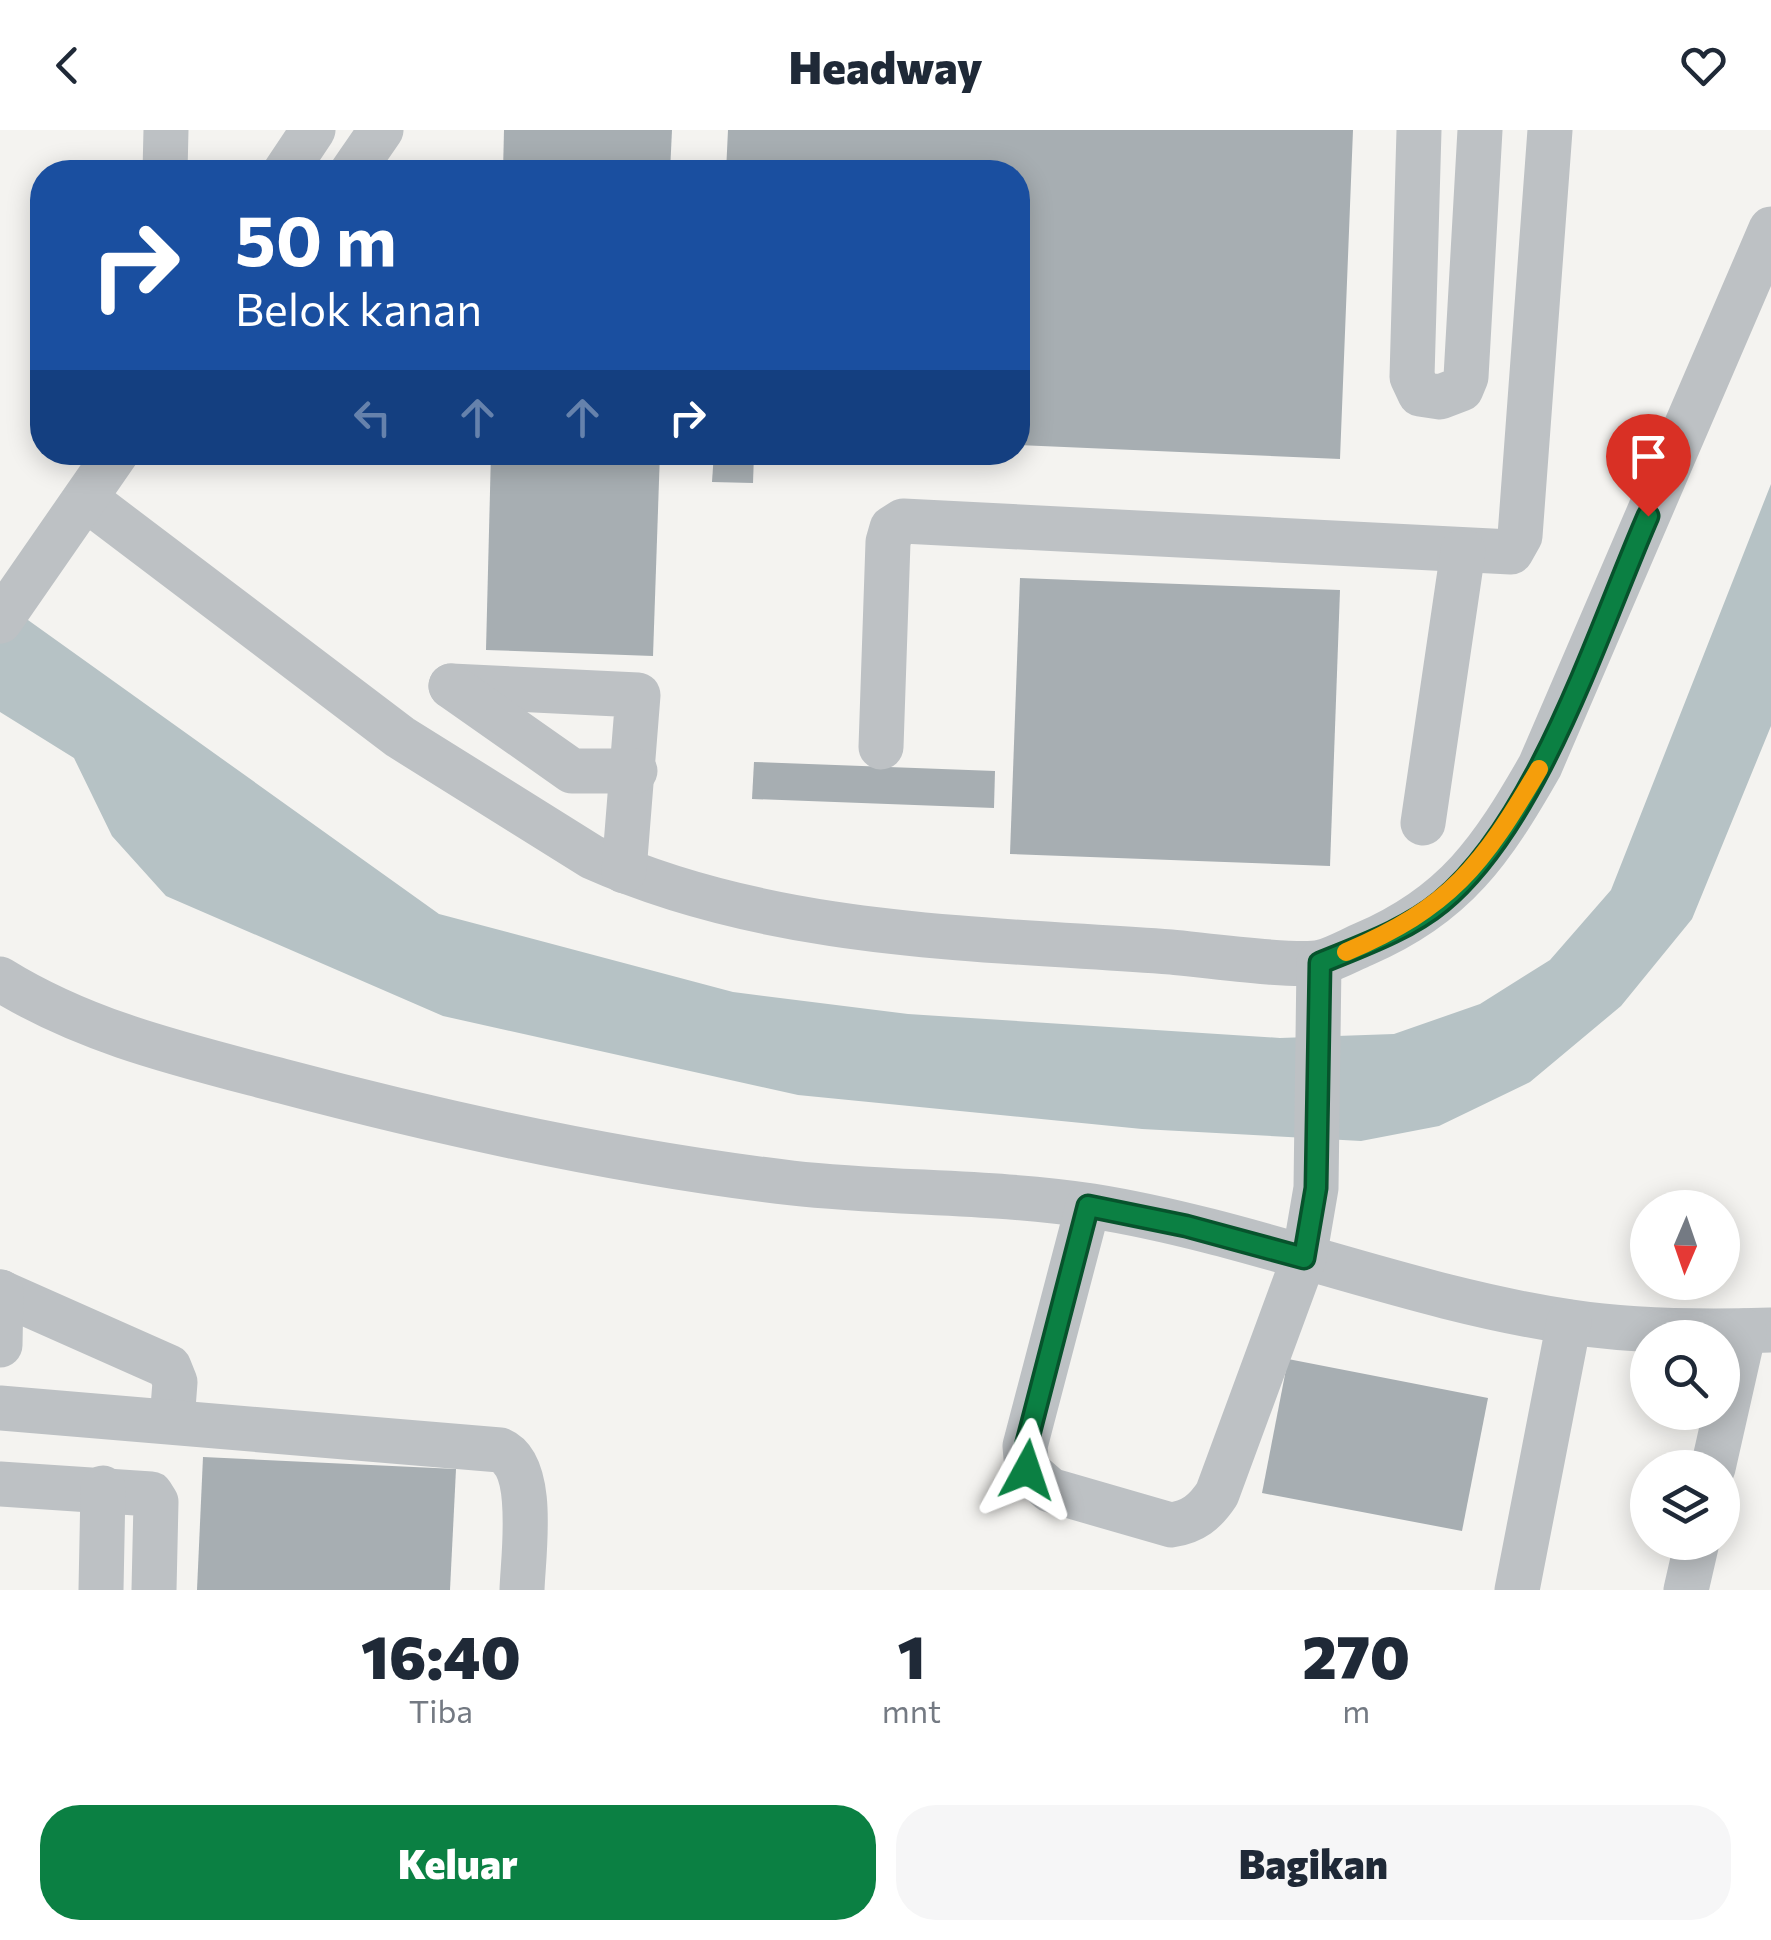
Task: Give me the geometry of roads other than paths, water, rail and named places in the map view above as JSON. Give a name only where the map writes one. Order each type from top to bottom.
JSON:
[{"type":"street","points":[[165,160],[166,130]]},
{"type":"street","points":[[293,160],[313,130]]},
{"type":"street","points":[[360,160],[381,130]]},
{"type":"street","points":[[881,747],[888,542],[892,528],[904,521],[1511,552],[1520,536],[1550,138],[1480,137],[1466,377],[1461,390],[1440,397],[1420,394],[1412,377],[1418,130]]},
{"type":"street","points":[[86,498],[400,736],[592,857],[624,872],[744,906],[862,930],[1320,963],[1411,922],[1441,902],[1502,832],[1540,766],[1771,229]]},
{"type":"street","points":[[0,621],[108,465]]},
{"type":"street","points":[[1423,823],[1463,551]]},
{"type":"street","points":[[624,872],[635,772]]},
{"type":"street","points":[[1088,1206],[1026,1446],[1027,1470],[1050,1490],[1171,1525],[1197,1517],[1217,1494],[1304,1258],[1316,1188],[1320,963]]},
{"type":"street","points":[[9,989],[90,1026],[162,1049],[499,1132],[790,1182],[1088,1206],[1186,1226],[1406,1286],[1569,1322],[1645,1329],[1762,1320],[1720,1450]]},
{"type":"street","points":[[0,1345],[1,1292],[168,1367],[175,1382],[172,1421]]},
{"type":"street","points":[[1517,1590],[1569,1322]]},
{"type":"street","points":[[0,1408],[459,1443],[511,1454],[522,1474],[522,1590]]},
{"type":"street","points":[[0,1484],[136,1490],[151,1494],[156,1502],[154,1590]]},
{"type":"street","points":[[101,1590],[104,1488]]},
{"type":"street","points":[[1686,1590],[1693,1560]]}]
